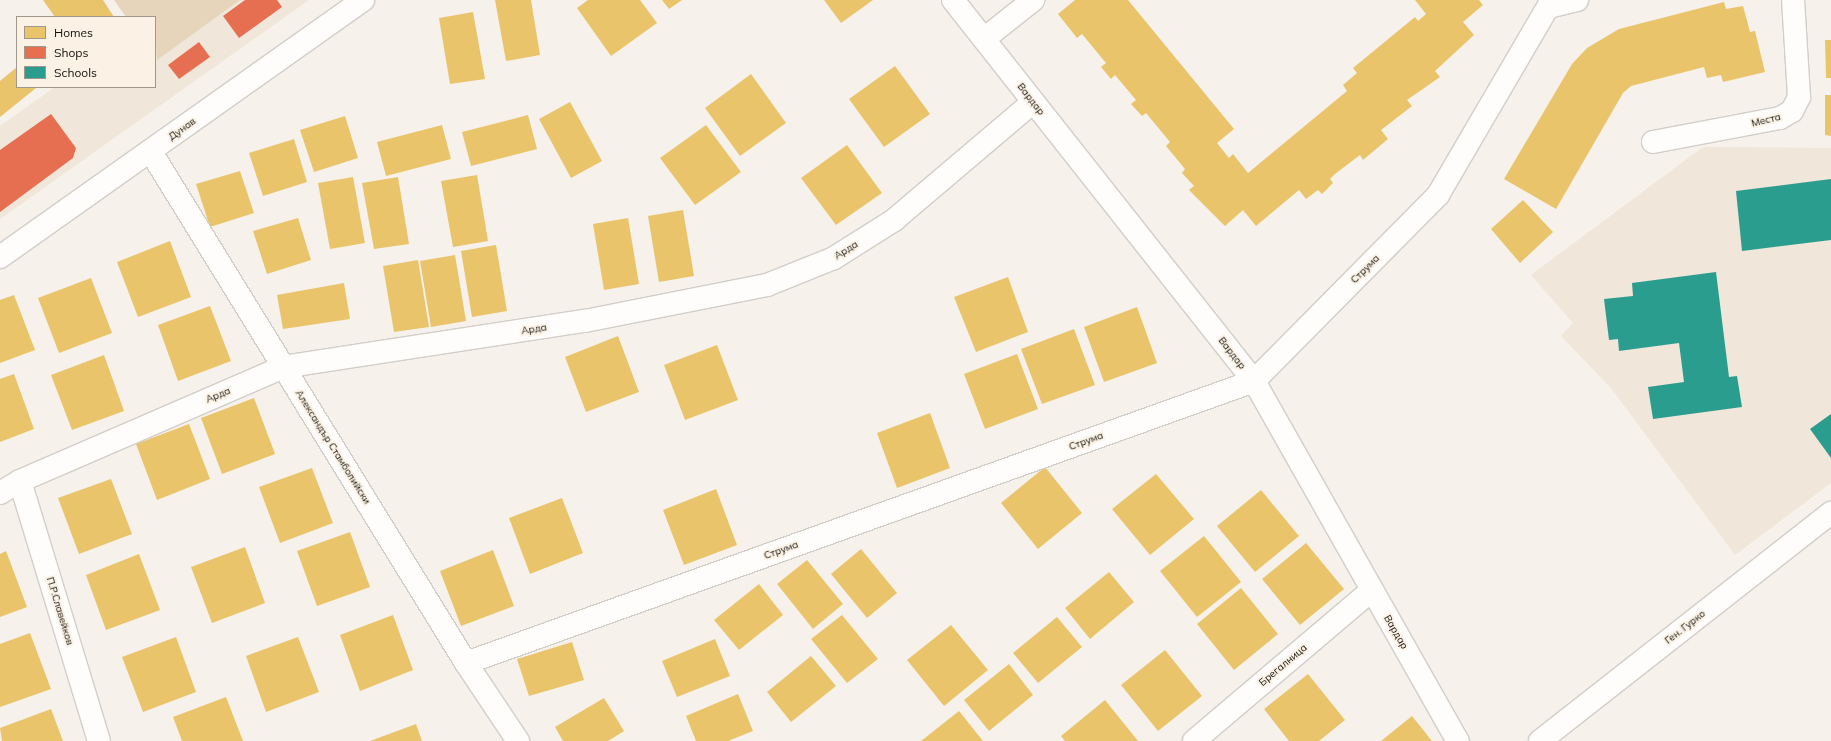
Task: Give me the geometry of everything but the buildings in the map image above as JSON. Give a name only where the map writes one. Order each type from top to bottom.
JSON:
[{"type":"street","name":"Дунав","points":[[0,257],[151,152],[363,0]]},
{"type":"street","name":"Вардар","points":[[953,0],[1254,381],[1458,741]]},
{"type":"street","points":[[984,39],[1033,0]]},
{"type":"street","name":"Струма","points":[[466,663],[1254,381],[1438,195],[1550,3],[1577,0]]},
{"type":"street","name":"Места","points":[[1653,142],[1780,118],[1792,111],[1798,97],[1793,0]]},
{"type":"street","name":"Арда","points":[[0,494],[20,481],[283,367],[585,321],[766,285],[834,258],[894,220],[1033,102]]},
{"type":"street","name":"Александър Стамболийски","points":[[151,152],[466,663],[518,741]]},
{"type":"street","name":"П.Р.Славейков","points":[[20,481],[100,741]]},
{"type":"street","name":"Ген. Гурко","points":[[1540,741],[1831,513]]},
{"type":"street","name":"Брегалница","points":[[1194,741],[1372,590]]},
{"type":"shaded area","points":[[114,0],[240,0],[157,60],[156,16],[125,16]]},
{"type":"shaded area","points":[[180,0],[309,0],[0,219],[0,126],[54,88],[156,88],[156,16]]},
{"type":"shaded area","points":[[1703,147],[1831,148],[1831,483],[1735,555],[1611,388],[1561,336],[1573,323],[1531,275]]}]
